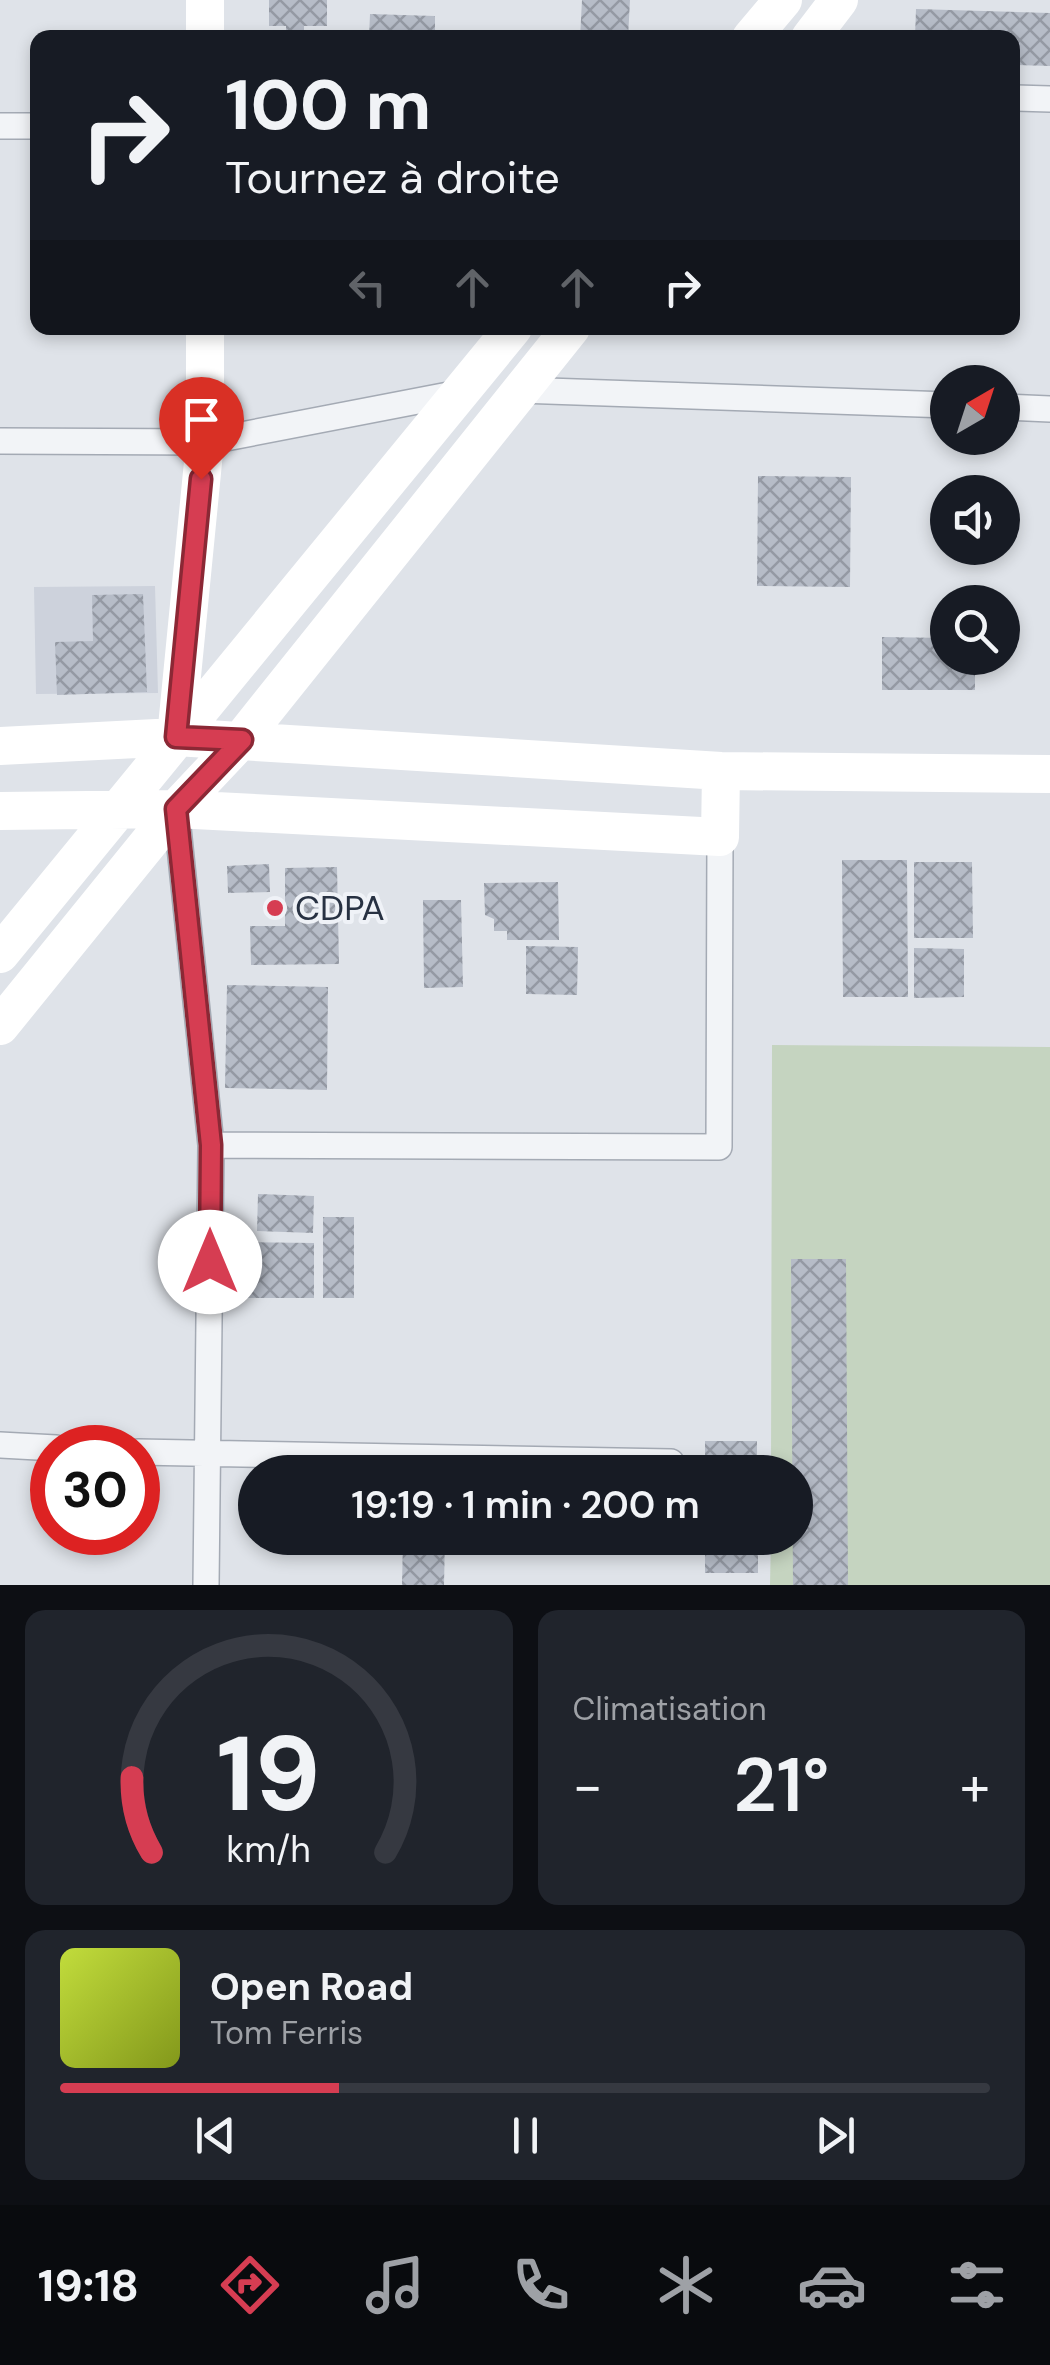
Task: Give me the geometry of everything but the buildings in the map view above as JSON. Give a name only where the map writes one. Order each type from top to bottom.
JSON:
[{"type":"street","points":[[205,0],[205,30]]},
{"type":"street","points":[[758,30],[783,0]]},
{"type":"street","points":[[816,30],[839,0]]},
{"type":"street","points":[[1020,98],[1050,99]]},
{"type":"street","points":[[0,126],[30,126]]},
{"type":"street","points":[[176,737],[204,442],[205,335]]},
{"type":"street","points":[[0,954],[507,335]]},
{"type":"street","points":[[0,1026],[176,809],[242,740],[565,335]]},
{"type":"street","points":[[520,390],[930,405]]},
{"type":"street","points":[[0,441],[204,442],[460,394]]},
{"type":"street","points":[[1020,408],[1050,409]]},
{"type":"street","points":[[0,746],[176,737],[721,771],[1050,774]]},
{"type":"street","points":[[211,1145],[719,1147],[721,771]]},
{"type":"street","points":[[176,809],[211,1145],[206,1585]]},
{"type":"street","points":[[0,811],[176,809],[720,836]]},
{"type":"street","points":[[0,1445],[30,1447]]},
{"type":"street","points":[[160,1453],[238,1455]]},
{"type":"shaded area","points":[[155,586],[158,693],[36,694],[34,587]]},
{"type":"green space","points":[[772,1045],[1050,1047],[1050,1585],[770,1585],[771,1555],[813,1555],[813,1455],[771,1455]]},
{"type":"place","name":"CDPA","points":[[275,908]]},
{"type":"route","points":[[201,479],[176,737],[242,740],[176,809],[211,1145],[210,1262]]}]
